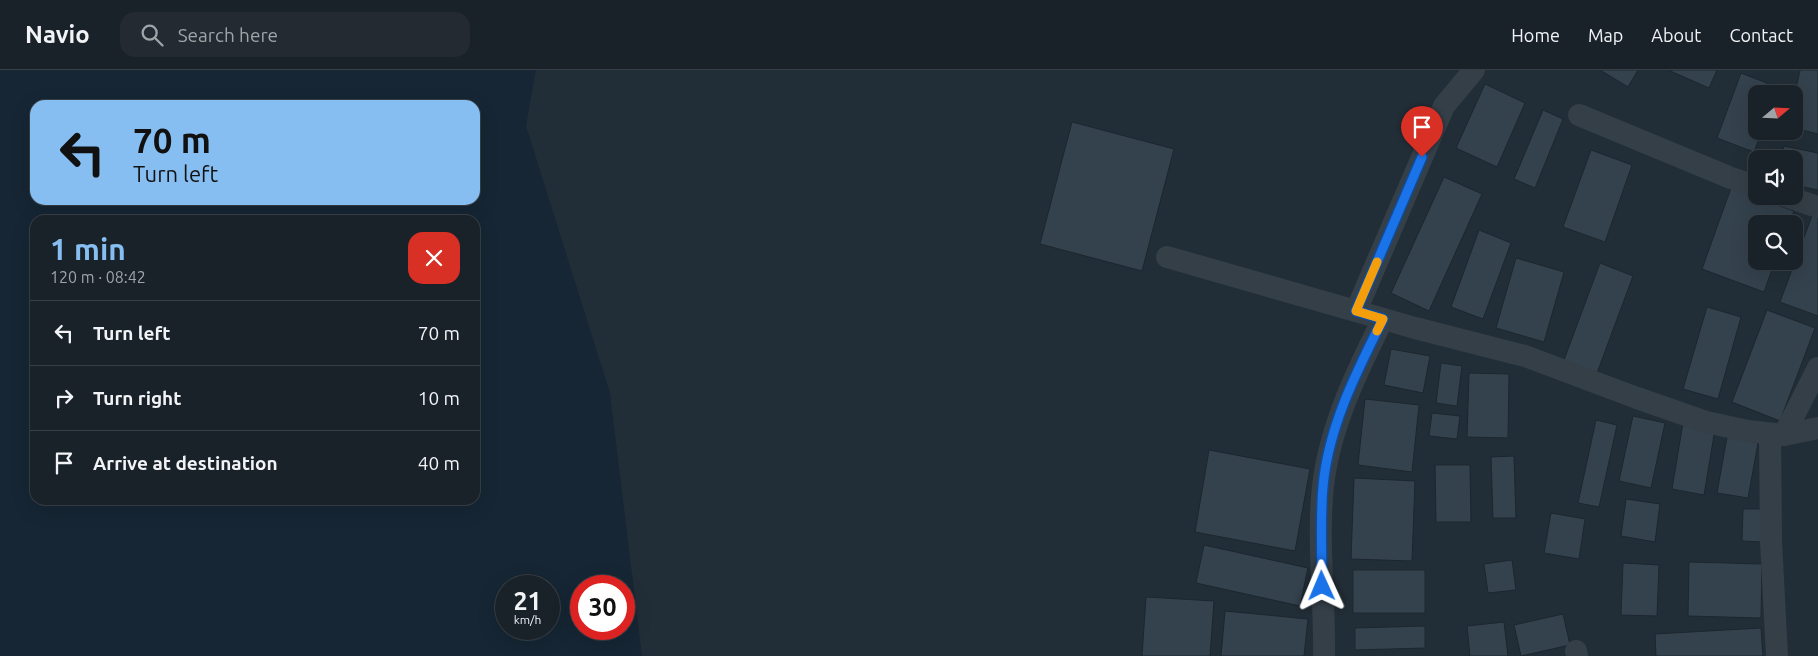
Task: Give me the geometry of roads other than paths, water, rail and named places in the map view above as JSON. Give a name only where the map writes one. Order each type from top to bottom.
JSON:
[{"type":"street","points":[[1356,311],[1444,106],[1474,70]]},
{"type":"street","points":[[1579,115],[1748,183]]},
{"type":"street","points":[[1803,202],[1818,207]]},
{"type":"street","points":[[1167,257],[1383,319],[1525,356],[1706,422],[1777,435],[1818,428]]},
{"type":"street","points":[[1324,656],[1321,521],[1323,485],[1328,457],[1342,408],[1383,319]]},
{"type":"street","points":[[1777,656],[1771,531],[1777,435],[1818,368]]},
{"type":"water","points":[[0,70],[536,70],[526,126],[610,393],[632,575],[570,575],[570,640],[635,640],[635,598],[642,656],[0,656]]}]
